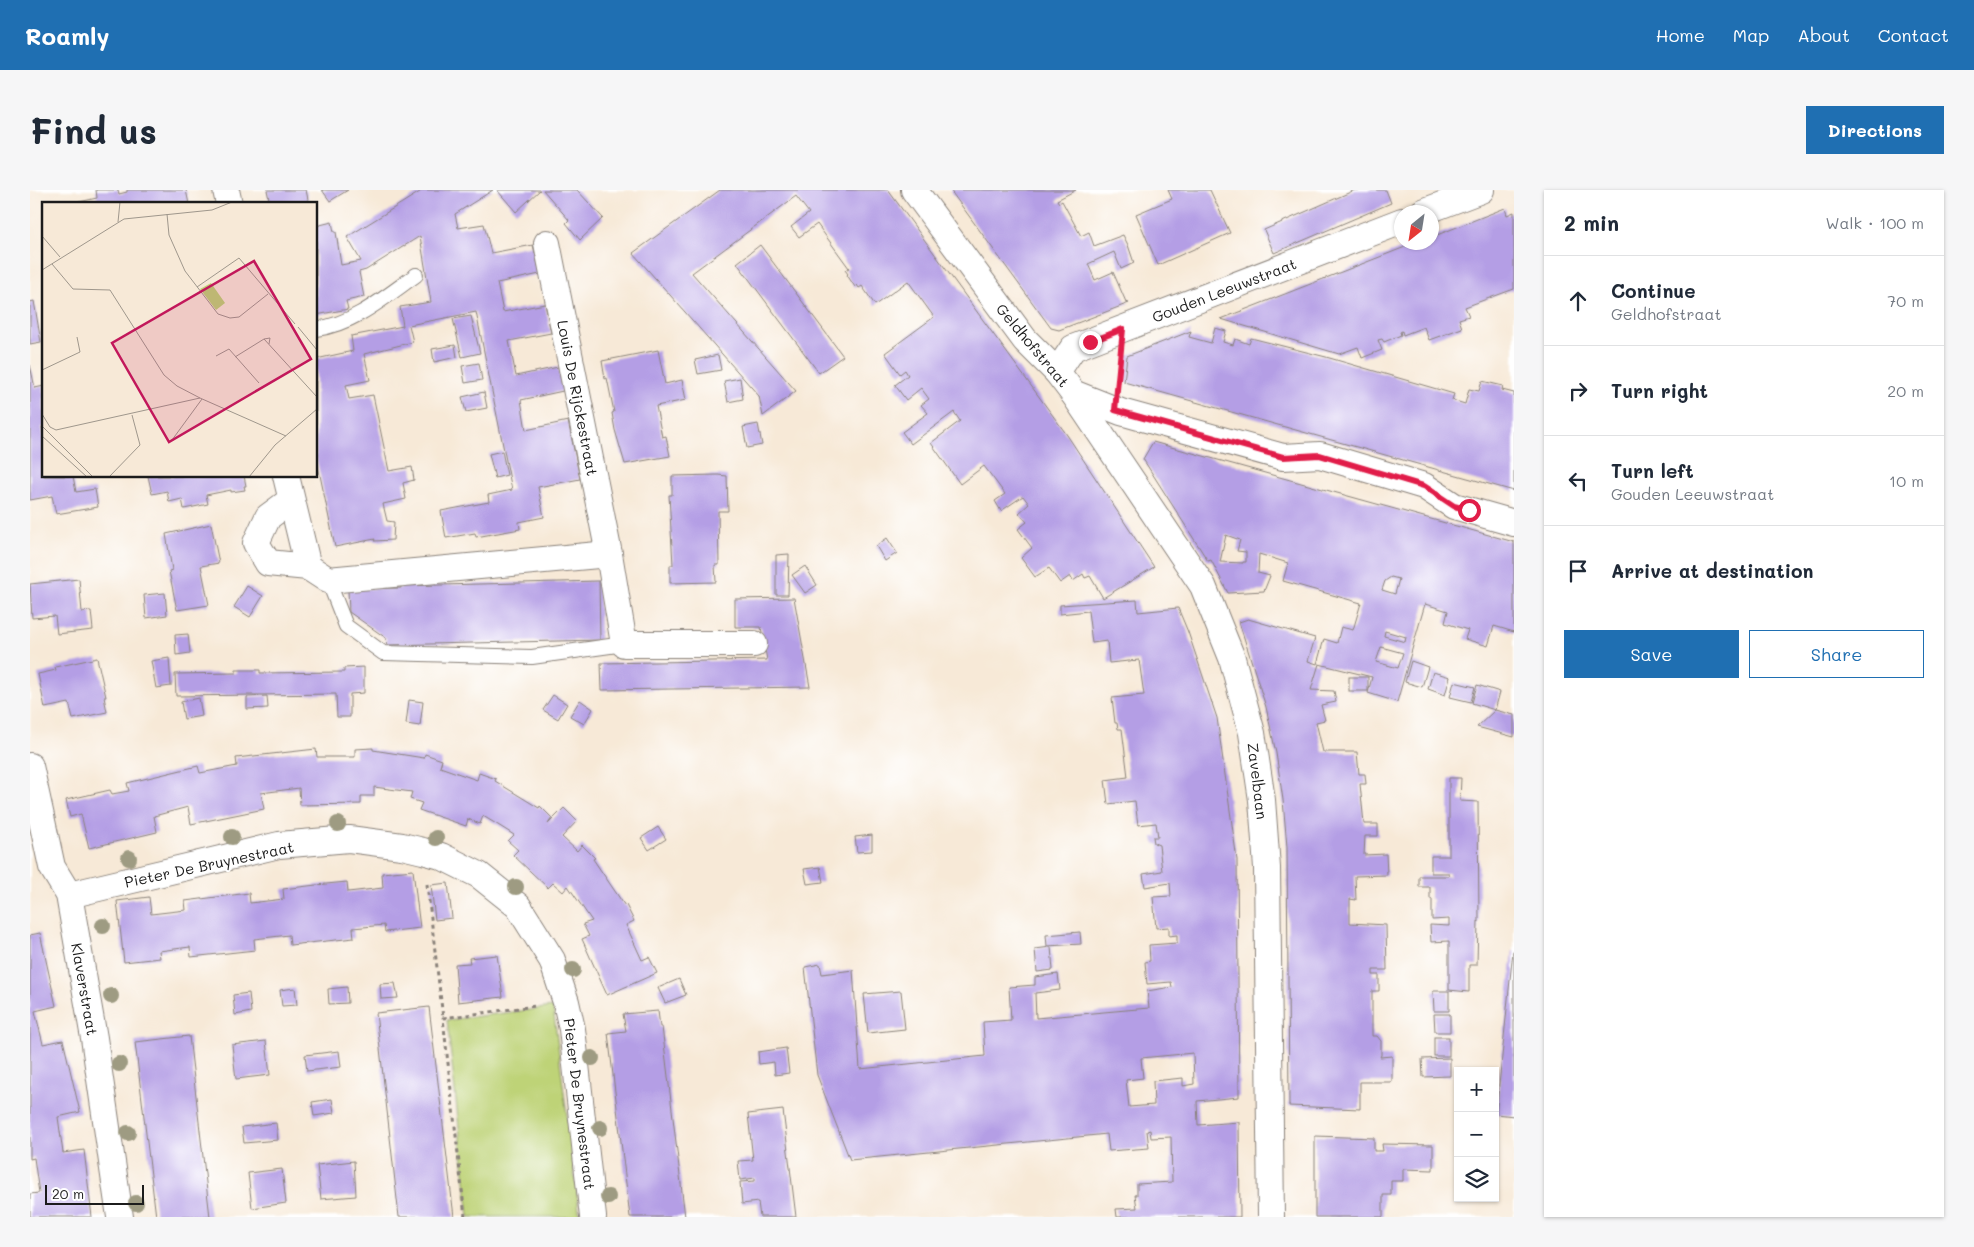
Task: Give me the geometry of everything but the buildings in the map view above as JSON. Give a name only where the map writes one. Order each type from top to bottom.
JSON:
[{"type":"street","name":"Geldhofstraat","points":[[914,190],[1025,340],[1057,372],[1074,393],[1115,410],[1283,457],[1320,455],[1424,486],[1454,506],[1514,523]]},
{"type":"street","points":[[1439,206],[1481,190]]},
{"type":"street","name":"Gouden Leeuwstraat","points":[[1057,372],[1074,348],[1394,224]]},
{"type":"street","name":"Louis De Rijckestraat","points":[[547,243],[609,554],[624,644]]},
{"type":"street","name":"Zavelbaan","points":[[1074,393],[1203,586],[1232,658],[1252,732],[1262,800],[1266,868],[1272,1217]]},
{"type":"street","points":[[289,488],[268,516],[256,543],[268,563],[318,574],[609,554]]},
{"type":"street","points":[[289,488],[318,574]]},
{"type":"street","points":[[624,644],[754,644]]},
{"type":"street","name":"Klaverstraat","points":[[30,766],[52,867],[68,895],[94,1038],[120,1217]]},
{"type":"street","name":"Pieter De Bruynestraat","points":[[68,895],[279,845],[349,839],[402,846],[441,856],[479,876],[518,906],[552,960],[566,1002],[572,1029],[593,1217]]},
{"type":"lane","points":[[318,329],[328,327],[361,314],[416,275]]},
{"type":"lane","points":[[318,574],[346,626],[383,653],[532,657],[624,644]]},
{"type":"path","points":[[1115,410],[1123,329]]},
{"type":"path","points":[[423,852],[465,1217]]},
{"type":"path","points":[[443,1018],[566,1002]]},
{"type":"green space","points":[[553,1007],[580,1217],[469,1217],[447,1020]]},
{"type":"route","points":[[1090,342],[1123,329],[1115,410],[1283,457],[1320,455],[1424,486],[1454,506],[1469,510]]}]
